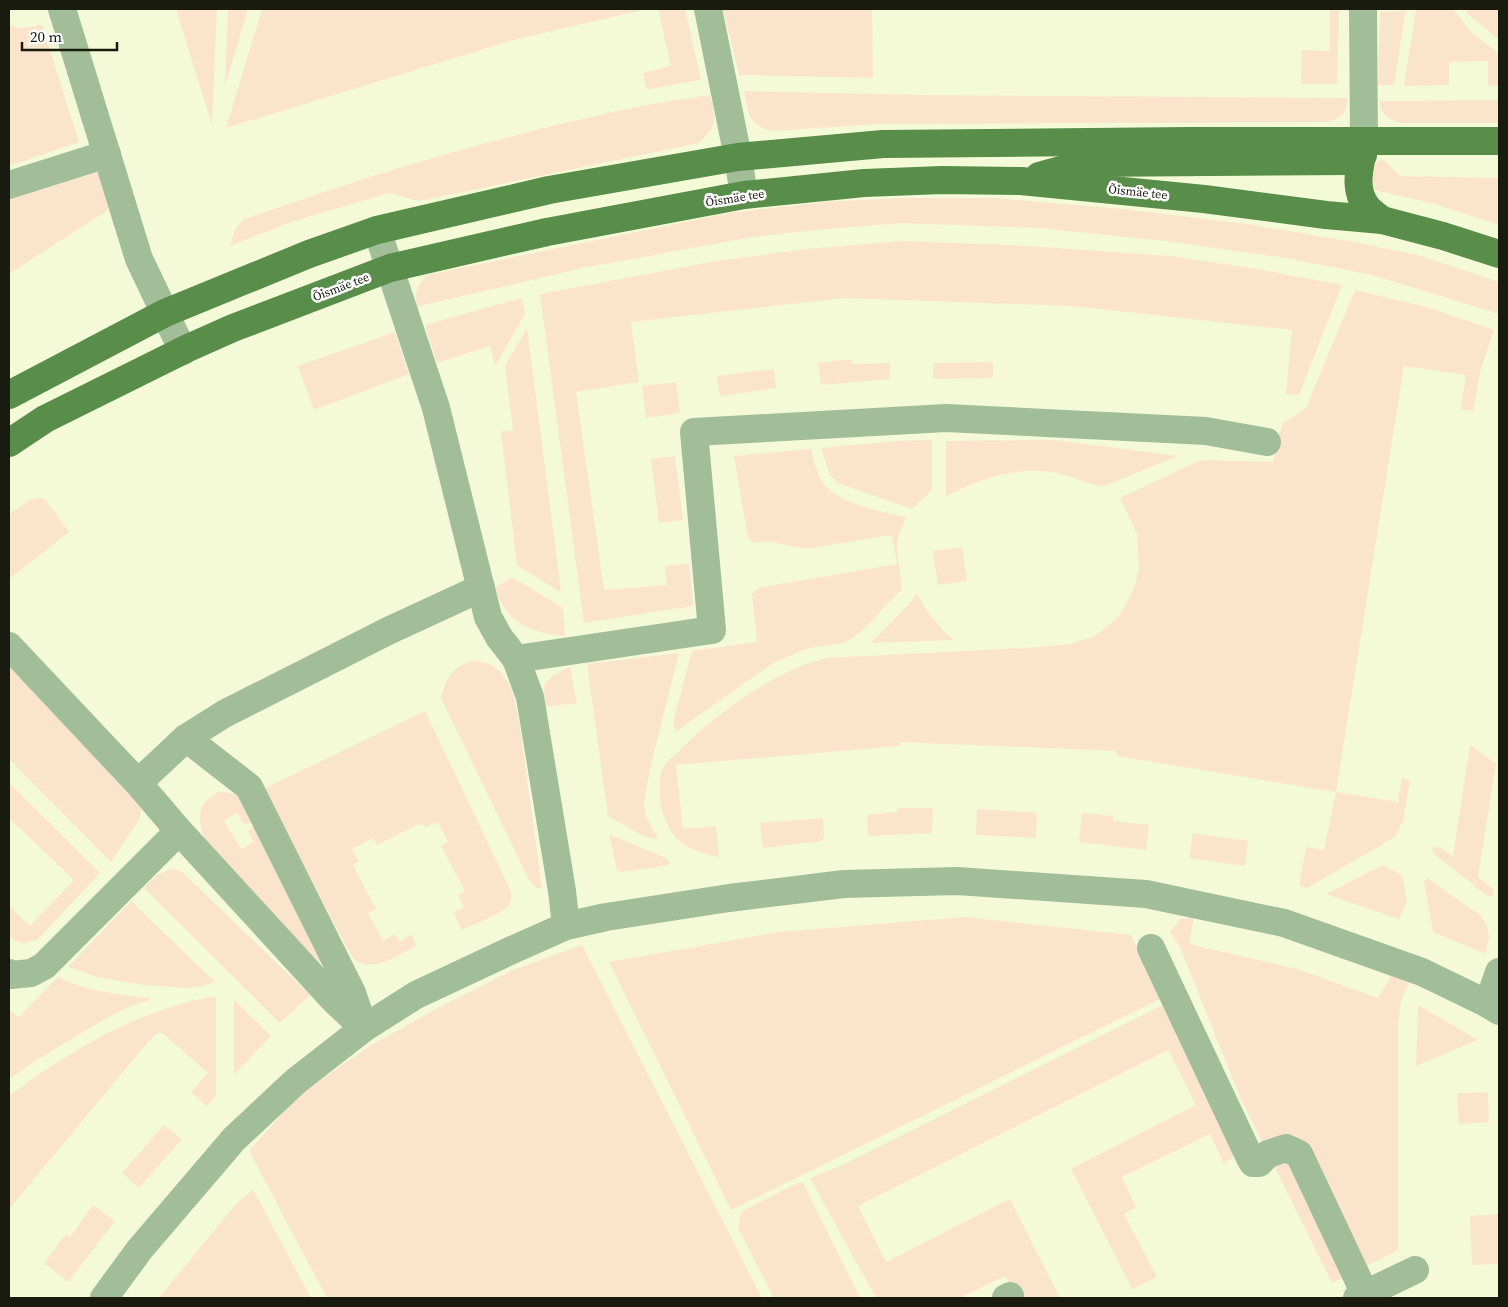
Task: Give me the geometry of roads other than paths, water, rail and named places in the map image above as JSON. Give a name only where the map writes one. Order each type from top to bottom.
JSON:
[{"type":"main road","points":[[9,396],[165,313],[309,254],[377,230],[549,190],[738,157],[883,144],[1363,148],[1499,140]]},
{"type":"main road","points":[[1021,181],[1086,164],[1351,161],[1363,148]]},
{"type":"main road","points":[[1363,148],[1358,169],[1360,193],[1367,207],[1382,220]]},
{"type":"main road","name":"Õismäe tee","points":[[9,443],[45,419],[233,328],[390,268],[547,232],[744,195],[864,183],[942,180],[1021,181],[1204,199],[1326,215],[1382,220],[1443,236],[1499,254]]},
{"type":"street","points":[[62,9],[139,259],[183,351]]},
{"type":"street","points":[[708,9],[744,195]]},
{"type":"street","points":[[1363,9],[1363,148]]},
{"type":"street","points":[[9,185],[107,154]]},
{"type":"street","points":[[377,230],[436,408],[488,617],[499,637],[516,660],[530,697],[561,881],[566,926]]},
{"type":"street","points":[[516,660],[712,630],[694,432],[946,418],[1206,430],[1267,442]]},
{"type":"street","points":[[138,783],[186,738],[224,714],[388,631],[481,588]]},
{"type":"street","points":[[9,646],[138,783],[179,831],[335,1001],[364,1028]]},
{"type":"street","points":[[186,738],[249,788],[352,993],[364,1028]]},
{"type":"street","points":[[9,973],[11,975],[31,973],[44,966],[179,831]]},
{"type":"street","points":[[104,1298],[140,1249],[234,1139],[296,1081],[364,1028],[416,995],[566,926],[606,917],[729,898],[844,884],[957,881],[1146,894],[1284,923],[1422,972],[1494,1008],[1499,972]]},
{"type":"street","points":[[1152,948],[1253,1163],[1260,1163],[1268,1154],[1286,1148],[1299,1154],[1361,1296],[1415,1270]]}]
